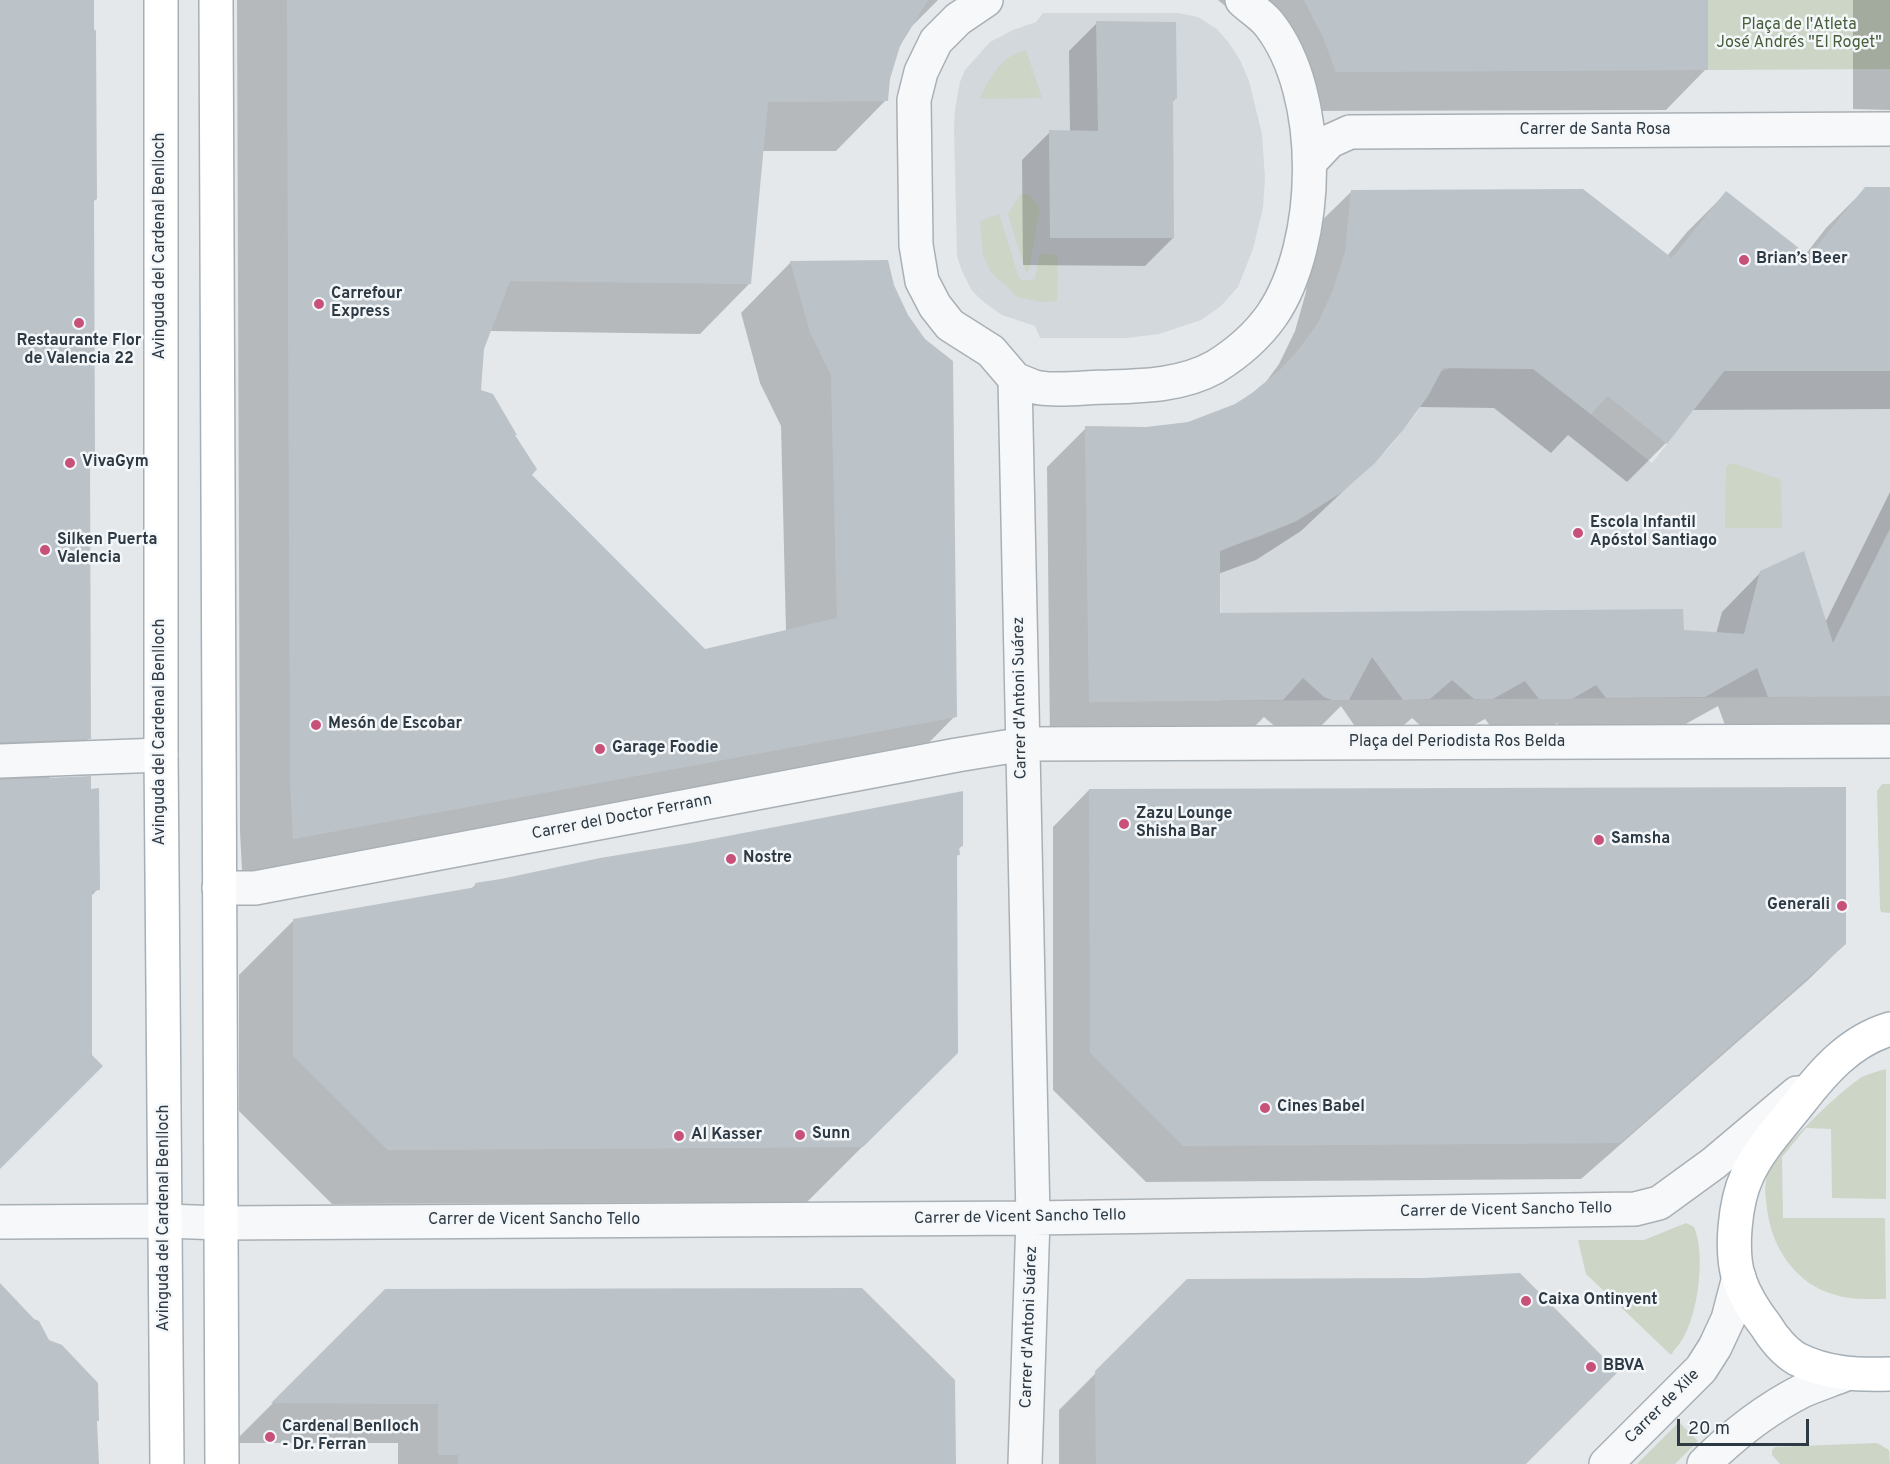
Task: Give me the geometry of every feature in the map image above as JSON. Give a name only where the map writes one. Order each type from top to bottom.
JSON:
[{"type":"main road","name":"Avinguda del Cardenal Benlloch","points":[[161,0],[161,755],[166,1464]]},
{"type":"main road","points":[[216,0],[222,1464]]},
{"type":"main road","points":[[1890,1029],[1860,1041],[1826,1069],[1765,1147],[1747,1176],[1736,1210],[1735,1250],[1739,1277],[1753,1308],[1773,1337],[1794,1358],[1819,1368],[1846,1374],[1890,1374]]},
{"type":"street","points":[[986,0],[958,19],[936,41],[921,72],[914,100],[916,245],[922,281],[935,306],[950,325],[991,351],[1015,379],[1040,388],[1143,386],[1184,380],[1214,367],[1246,344],[1272,315],[1288,285],[1300,245],[1308,198],[1311,161],[1302,95],[1288,54],[1268,23],[1242,0]]},
{"type":"street","name":"Carrer de Santa Rosa","points":[[1311,161],[1330,141],[1350,132],[1890,129]]},
{"type":"street","name":"Carrer d'Antoni Suárez","points":[[1015,379],[1033,1218],[1025,1464]]},
{"type":"street","name":"Plaça del Periodista Ros Belda","points":[[1024,744],[1890,741]]},
{"type":"street","name":"Carrer del Doctor Ferrann","points":[[219,888],[255,888],[1024,744]]},
{"type":"street","points":[[0,761],[161,755]]},
{"type":"street","name":"Carrer de Vicent Sancho Tello","points":[[0,1222],[221,1223],[1033,1218],[1635,1209],[1659,1203],[1682,1187],[1826,1069]]},
{"type":"street","name":"Carrer de Xile","points":[[1606,1464],[1701,1369],[1728,1319],[1739,1277]]},
{"type":"street","points":[[1704,1464],[1763,1413],[1803,1391],[1846,1374]]},
{"type":"shaded area","points":[[1043,13],[1178,13],[1198,17],[1217,29],[1240,60],[1249,81],[1262,134],[1265,178],[1263,208],[1253,249],[1238,287],[1221,306],[1201,320],[1159,334],[1127,338],[1040,338],[1035,326],[1002,315],[972,291],[957,256],[954,128],[960,82],[965,70],[990,42],[1013,30],[1036,22]]},
{"type":"shaded area","name":"Escola Infantil Apóstol Santiago","points":[[1450,368],[1550,369],[1545,378],[1652,463],[1724,371],[1890,371],[1890,529],[1807,697],[1221,701],[1220,550],[1297,521],[1342,492],[1388,449],[1416,414],[1441,371]]},
{"type":"green space","name":"Plaça de l'Atleta José Andrés \"El Roget\"","points":[[1708,0],[1890,0],[1890,69],[1708,70]]},
{"type":"green space","points":[[1026,50],[1042,98],[980,99],[997,68],[1010,57]]},
{"type":"green space","points":[[1020,194],[1029,194],[1040,208],[1029,270],[1026,272],[1008,214]]},
{"type":"green space","points":[[999,214],[1019,278],[1023,281],[1035,279],[1040,254],[1058,255],[1057,301],[1041,302],[1018,297],[990,271],[983,254],[980,221]]},
{"type":"green space","points":[[1732,463],[1779,479],[1781,482],[1782,528],[1725,528],[1726,467]]},
{"type":"green space","points":[[1882,784],[1890,784],[1890,913],[1881,912],[1880,908],[1877,791]]},
{"type":"green space","points":[[1886,1069],[1886,1199],[1832,1198],[1831,1129],[1806,1128],[1782,1157],[1783,1218],[1885,1218],[1886,1299],[1848,1298],[1822,1290],[1809,1283],[1788,1262],[1780,1250],[1769,1223],[1766,1181],[1773,1163],[1796,1136],[1827,1106],[1864,1076]]},
{"type":"green space","points":[[1686,1223],[1694,1227],[1698,1239],[1700,1268],[1696,1300],[1688,1329],[1671,1355],[1586,1274],[1578,1240],[1644,1240]]},
{"type":"green space","points":[[1679,1422],[1698,1441],[1675,1464],[1637,1464]]},
{"type":"green space","points":[[1877,1443],[1889,1450],[1890,1464],[1780,1464],[1772,1455],[1775,1447]]},
{"type":"building","points":[[0,0],[94,0],[97,199],[94,201],[95,455],[90,455],[91,739],[0,742]]},
{"type":"building","points":[[287,0],[928,0],[900,46],[890,79],[888,101],[768,102],[751,284],[510,281],[484,349],[481,390],[493,394],[537,469],[532,475],[705,649],[837,618],[831,375],[810,332],[790,261],[888,260],[894,285],[908,315],[925,339],[953,361],[957,717],[293,839],[290,781]]},
{"type":"building","points":[[1304,0],[1708,0],[1708,70],[1336,72],[1323,37]]},
{"type":"building","points":[[1096,21],[1176,22],[1177,99],[1173,99],[1174,238],[1050,238],[1049,130],[1098,131]]},
{"type":"building","points":[[1865,187],[1890,187],[1890,371],[1724,371],[1667,444],[1608,396],[1591,414],[1533,369],[1443,368],[1428,396],[1404,429],[1375,463],[1342,492],[1296,521],[1220,551],[1220,613],[1683,609],[1684,630],[1744,634],[1760,571],[1804,551],[1833,643],[1890,529],[1890,696],[1768,697],[1757,668],[1705,697],[1606,698],[1596,685],[1572,699],[1539,699],[1525,681],[1493,699],[1474,699],[1452,680],[1430,699],[1403,700],[1372,657],[1349,700],[1332,700],[1324,697],[1303,678],[1283,700],[1089,702],[1085,426],[1146,427],[1188,422],[1235,404],[1280,370],[1318,323],[1333,290],[1345,252],[1351,190],[1583,189],[1672,258],[1726,191],[1809,256]]},
{"type":"building","points":[[91,776],[91,789],[99,788],[100,890],[92,891],[92,1055],[103,1066],[0,1169],[0,780]]},
{"type":"building","points":[[1846,787],[1846,944],[1620,1143],[1183,1146],[1090,1053],[1089,789]]},
{"type":"building","points":[[963,791],[963,846],[959,846],[960,855],[957,855],[958,1053],[863,1147],[388,1150],[293,1056],[293,919],[476,887],[475,883],[600,858]]},
{"type":"building","points":[[1520,1273],[1618,1372],[1526,1464],[1096,1464],[1095,1371],[1187,1279],[1424,1278]]},
{"type":"building","points":[[0,1283],[34,1319],[39,1321],[49,1340],[62,1345],[98,1383],[99,1464],[0,1464]]},
{"type":"building","points":[[862,1288],[955,1380],[956,1464],[458,1464],[458,1455],[438,1455],[438,1404],[271,1403],[385,1289]]},
{"type":"place","name":"Brian’s Beer","points":[[1744,260]]},
{"type":"place","name":"Carrefour Express","points":[[319,304]]},
{"type":"place","name":"Restaurante Flor de Valencia 22","points":[[79,323]]},
{"type":"place","name":"VivaGym","points":[[70,463]]},
{"type":"place","name":"Escola Infantil Apóstol Santiago","points":[[1578,533]]},
{"type":"place","name":"Silken Puerta Valencia","points":[[45,550]]},
{"type":"place","name":"Mesón de Escobar","points":[[316,725]]},
{"type":"place","name":"Garage Foodie","points":[[600,749]]},
{"type":"place","name":"Zazu Lounge Shisha Bar","points":[[1124,824]]},
{"type":"place","name":"Samsha","points":[[1599,840]]},
{"type":"place","name":"Nostre","points":[[731,859]]},
{"type":"place","name":"Generali","points":[[1842,906]]},
{"type":"place","name":"Cines Babel","points":[[1265,1108]]},
{"type":"place","name":"Sunn","points":[[800,1135]]},
{"type":"place","name":"Al Kasser","points":[[679,1136]]},
{"type":"place","name":"Caixa Ontinyent","points":[[1526,1301]]},
{"type":"place","name":"BBVA","points":[[1591,1367]]},
{"type":"place","name":"Cardenal Benlloch - Dr. Ferran","points":[[270,1437]]}]
